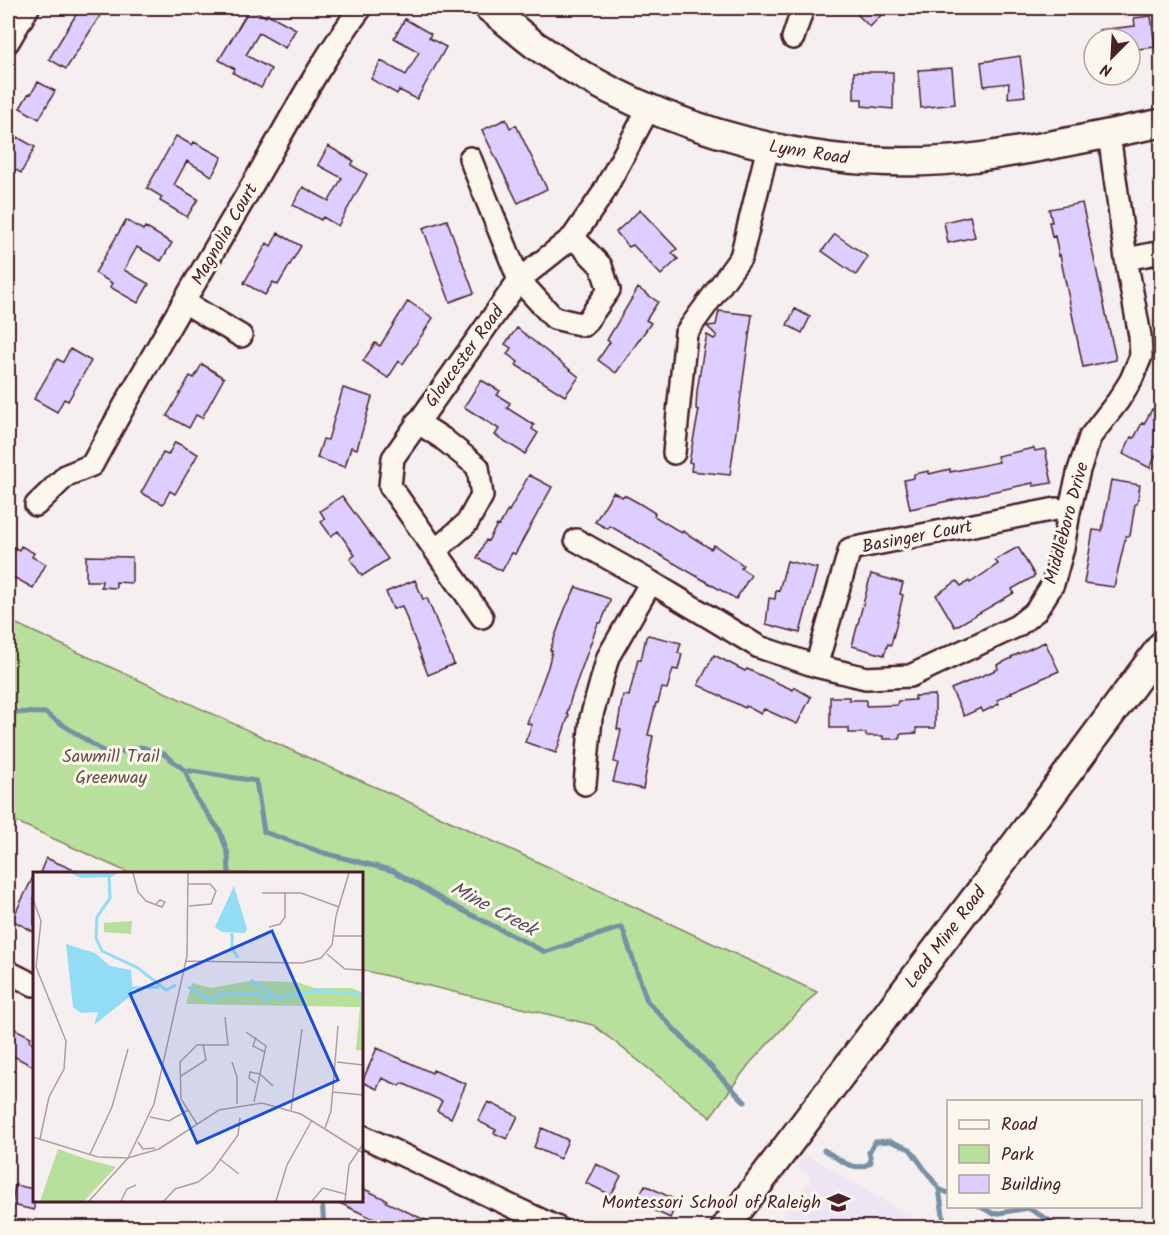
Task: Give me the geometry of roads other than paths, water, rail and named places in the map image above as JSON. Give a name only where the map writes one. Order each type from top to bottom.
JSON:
[{"type":"main road","name":"Lynn Road","points":[[489,8],[535,45],[593,80],[649,108],[768,147],[840,159],[908,162],[977,158],[1161,123]]},
{"type":"main road","name":"Lead Mine Road","points":[[725,1227],[991,877],[1161,645]]},
{"type":"street","points":[[8,42],[28,8]]},
{"type":"street","name":"Magnolia Court","points":[[36,505],[67,475],[92,465],[184,302],[325,62],[346,27],[361,8]]},
{"type":"street","points":[[792,38],[803,8]]},
{"type":"street","name":"Gloucester Road","points":[[483,617],[390,486],[393,458],[519,280],[573,237],[602,195],[649,108]]},
{"type":"street","name":"Middleboro Drive","points":[[576,540],[759,647],[816,666],[866,678],[910,676],[1017,626],[1036,611],[1053,584],[1079,470],[1090,438],[1118,401],[1131,380],[1141,356],[1140,336],[1126,258],[1109,134]]},
{"type":"street","points":[[674,453],[686,333],[741,257],[768,147]]},
{"type":"street","points":[[470,158],[519,280],[554,318],[584,325],[609,290],[601,266],[573,237]]},
{"type":"street","points":[[1126,258],[1161,252]]},
{"type":"street","points":[[184,302],[241,336]]},
{"type":"street","points":[[417,422],[442,438],[478,467],[482,496],[467,523],[436,550]]},
{"type":"street","name":"Basinger Court","points":[[816,666],[850,549],[1056,509],[1069,512]]},
{"type":"street","points":[[585,784],[591,718],[608,657],[651,582]]},
{"type":"street","points":[[8,972],[33,984]]},
{"type":"street","points":[[363,1136],[558,1227]]},
{"type":"waterway","points":[[8,712],[45,713],[109,755],[141,747],[164,754],[185,770],[196,798],[220,831],[228,854],[229,872]]},
{"type":"waterway","name":"Mine Creek","points":[[185,770],[256,781],[264,832],[324,853],[394,871],[446,902],[545,952],[622,927],[647,1001],[745,1102]]},
{"type":"waterway","name":"Mine Creek","points":[[824,1150],[847,1164],[859,1167],[871,1162],[869,1152],[875,1142],[890,1141],[910,1149],[939,1189],[945,1228]]},
{"type":"waterway","points":[[939,1189],[947,1193]]},
{"type":"waterway","points":[[322,1202],[324,1228]]},
{"type":"waterway","points":[[983,1208],[994,1214],[1028,1208]]},
{"type":"waterway","points":[[1028,1208],[1062,1228]]},
{"type":"place","name":"Montessori School of Raleigh","points":[[839,1202]]},
{"type":"park label","name":"Sawmill Trail Greenway","points":[[111,766]]}]
